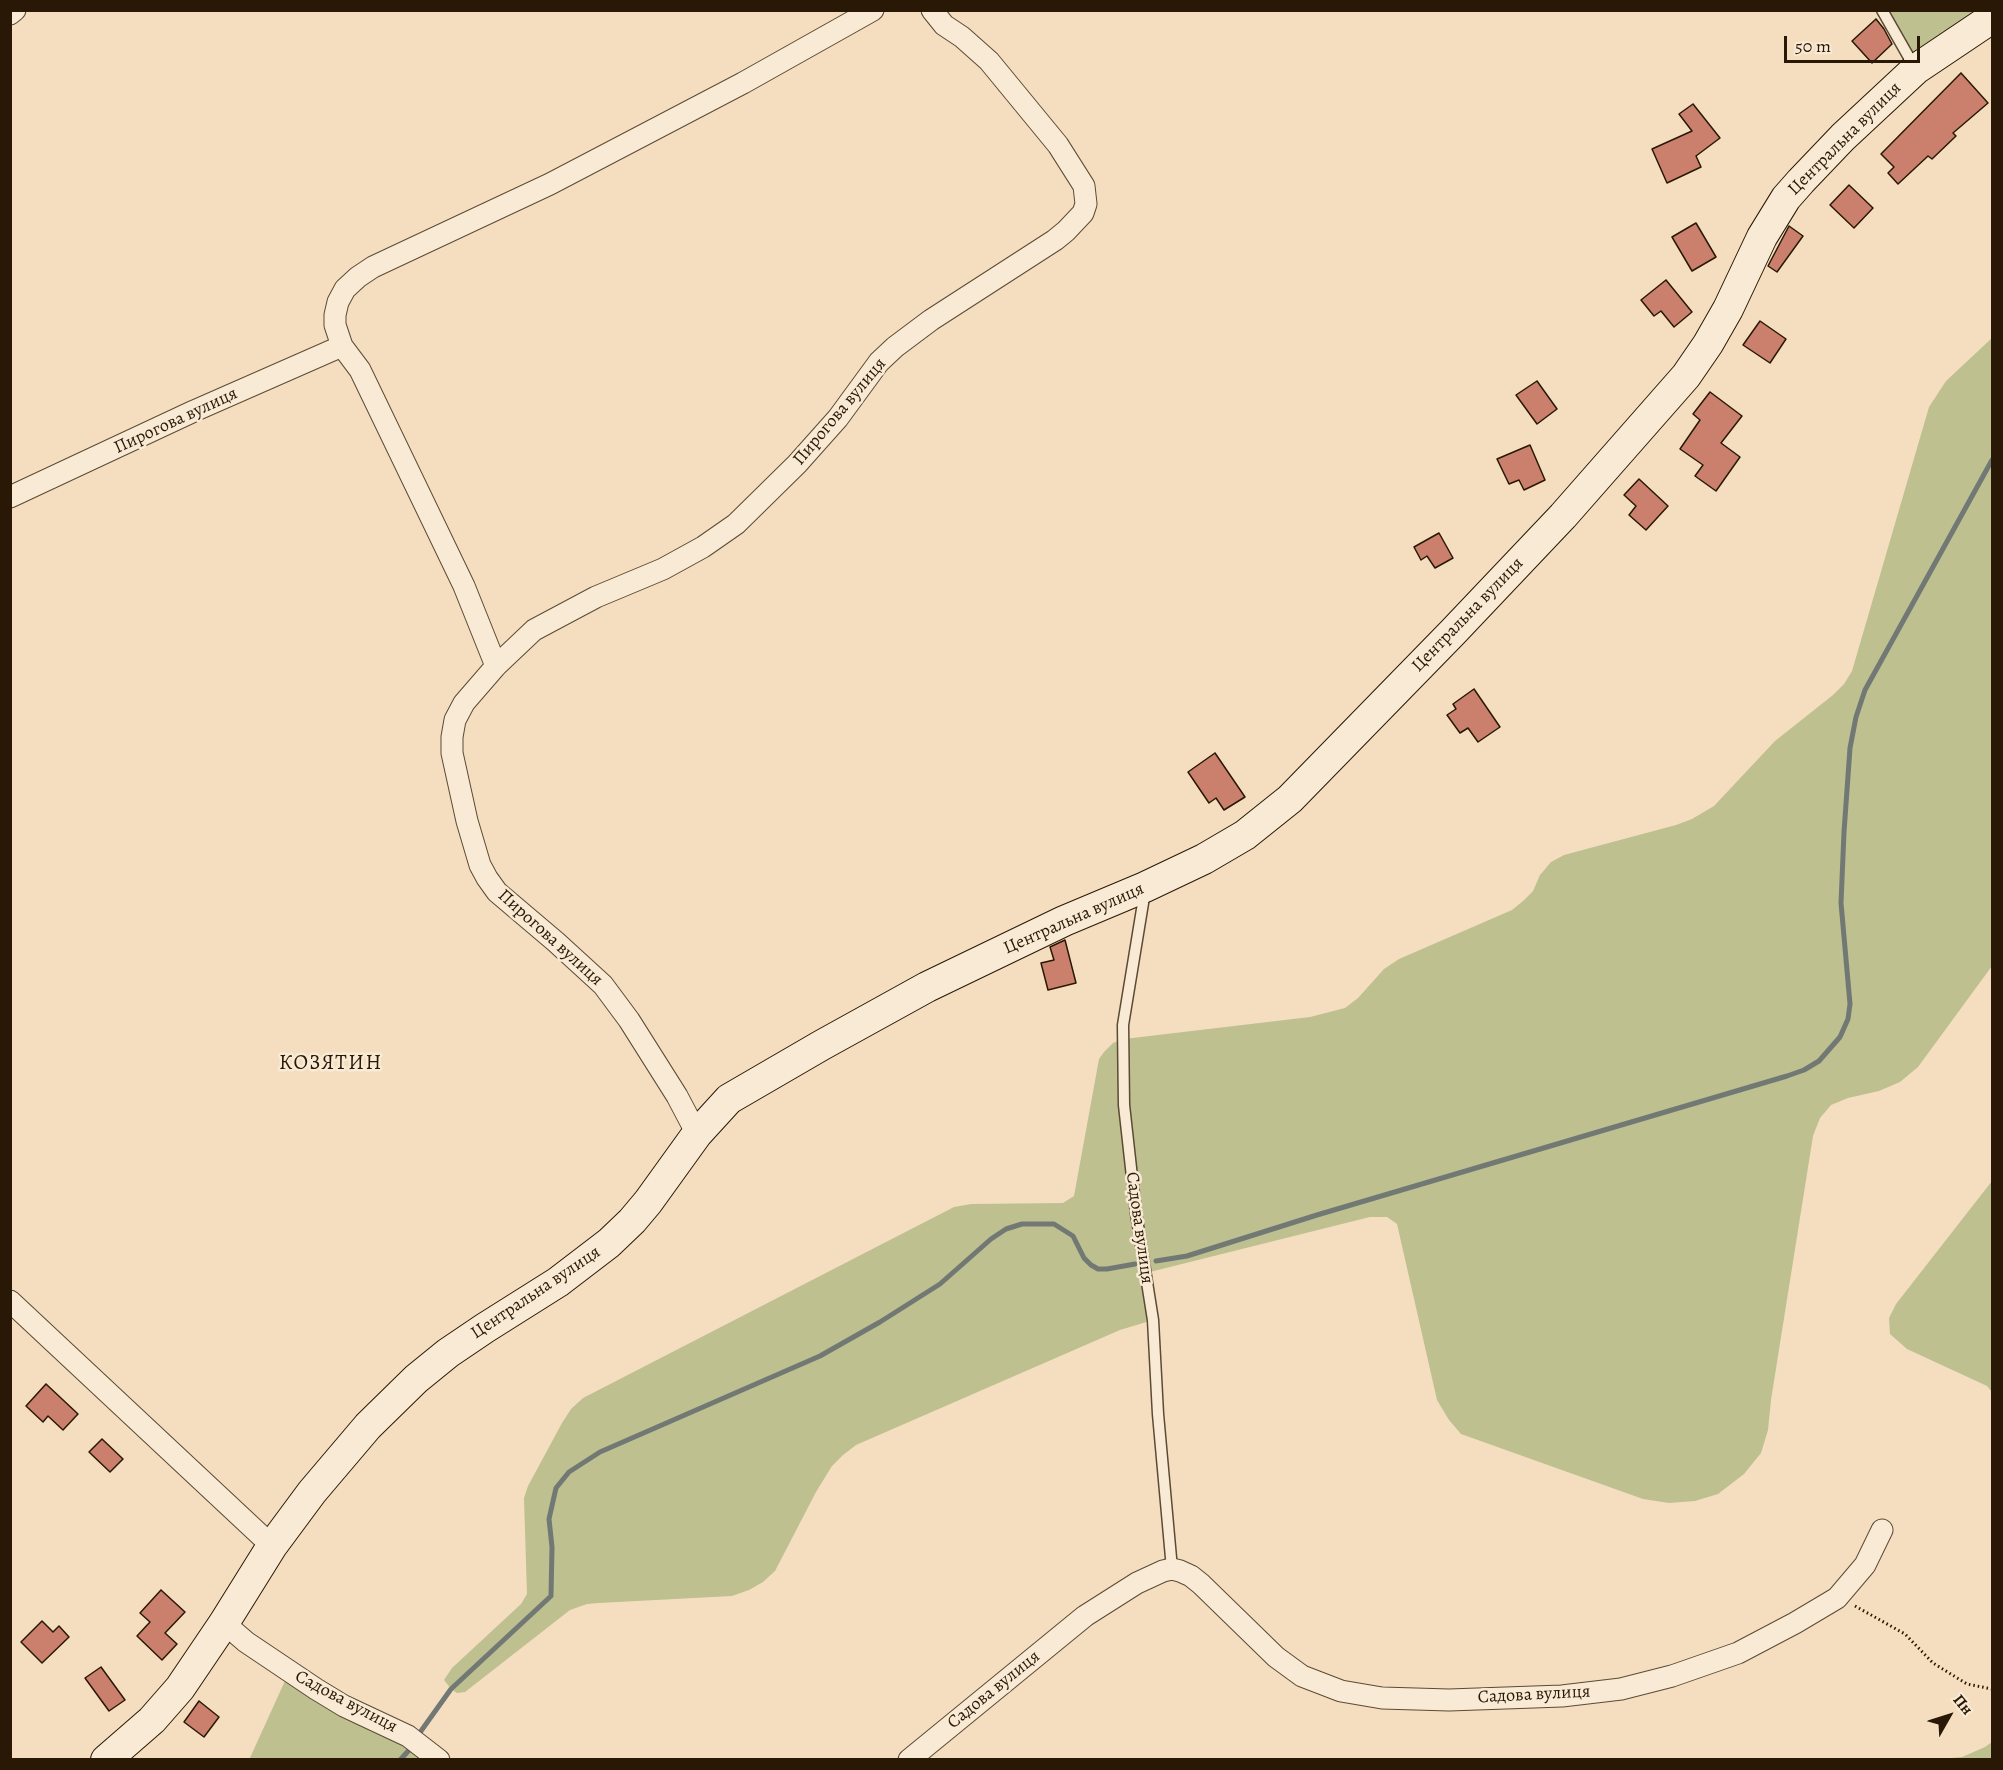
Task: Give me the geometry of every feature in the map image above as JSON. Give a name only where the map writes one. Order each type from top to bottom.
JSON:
[{"type":"street","points":[[10,14],[15,10]]},
{"type":"street","points":[[496,666],[464,586],[360,370],[342,346],[335,325],[338,302],[351,283],[373,267],[550,184],[743,83],[873,10]]},
{"type":"street","name":"Пирогова вулиця","points":[[697,1134],[677,1096],[629,1020],[603,985],[497,892],[487,879],[480,865],[467,821],[452,753],[455,720],[464,703],[496,666],[534,630],[596,597],[663,569],[704,548],[736,524],[797,464],[838,418],[879,362],[895,347],[931,320],[1060,236],[1083,213],[1086,204],[1084,186],[1058,145],[989,61],[945,25],[932,10]]},
{"type":"street","name":"Центральна вулиця","points":[[106,1760],[141,1730],[171,1699],[193,1671],[272,1546],[332,1468],[386,1408],[448,1353],[580,1267],[609,1243],[648,1202],[697,1134],[721,1107],[738,1093],[927,987],[1064,921],[1145,887],[1223,849],[1264,821],[1290,799],[1563,516],[1686,376],[1728,309],[1761,237],[1786,198],[1843,137],[1916,69],[1992,18]]},
{"type":"street","name":"Пирогова вулиця","points":[[10,497],[194,411],[342,346]]},
{"type":"street","points":[[10,1301],[272,1546]]},
{"type":"street","name":"Садова вулиця","points":[[909,1760],[1085,1616],[1137,1583],[1154,1574],[1172,1569],[1186,1573],[1201,1584],[1276,1657],[1302,1676],[1341,1691],[1382,1698],[1449,1700],[1550,1697],[1621,1689],[1672,1676],[1738,1653],[1837,1598],[1865,1565],[1882,1530]]},
{"type":"street","name":"Садова вулиця","points":[[224,1623],[246,1642],[316,1689],[344,1706],[408,1736],[439,1760]]},
{"type":"lane","points":[[1882,10],[1916,69]]},
{"type":"lane","name":"Садова вулиця","points":[[1145,887],[1124,1025],[1124,1105],[1136,1213],[1152,1320],[1172,1569]]},
{"type":"path","points":[[1837,1598],[1866,1610],[1905,1634],[1933,1663],[1967,1684],[1992,1689]]},
{"type":"green space","points":[[1882,11],[1992,11],[1916,69]]},
{"type":"green space","points":[[1992,338],[1992,966],[1918,1067],[1900,1082],[1879,1091],[1848,1098],[1831,1105],[1820,1118],[1813,1136],[1768,1430],[1761,1453],[1744,1474],[1718,1494],[1695,1501],[1669,1503],[1643,1499],[1461,1434],[1437,1400],[1397,1224],[1387,1217],[1370,1217],[1146,1273],[1153,1320],[1120,1330],[856,1445],[843,1455],[832,1466],[816,1492],[775,1571],[763,1582],[732,1596],[587,1604],[570,1610],[465,1692],[457,1693],[451,1689],[444,1680],[452,1668],[521,1604],[527,1594],[524,1498],[528,1486],[562,1423],[571,1409],[583,1398],[954,1207],[971,1204],[1063,1203],[1074,1196],[1099,1059],[1113,1043],[1124,1039],[1310,1017],[1345,1008],[1358,998],[1384,969],[1399,959],[1512,910],[1533,891],[1540,875],[1551,862],[1564,855],[1676,825],[1714,806],[1775,741],[1833,695],[1852,671],[1929,407],[1946,381]]},
{"type":"green space","points":[[1992,1181],[1992,1392],[1987,1386],[1907,1349],[1890,1334],[1889,1318],[1896,1304]]},
{"type":"green space","points":[[289,1672],[439,1760],[249,1760]]},
{"type":"green space","points":[[1992,1742],[1992,1759],[1940,1759],[1962,1757]]},
{"type":"building","points":[[1876,19],[1892,44],[1872,63],[1852,41]]},
{"type":"building","points":[[1961,73],[1988,103],[1953,133],[1956,136],[1932,159],[1928,156],[1898,184],[1888,173],[1894,167],[1881,154]]},
{"type":"building","points":[[1693,104],[1720,138],[1696,156],[1701,167],[1667,183],[1652,149],[1692,131],[1679,114]]},
{"type":"building","points":[[1849,185],[1873,208],[1854,228],[1830,205]]},
{"type":"building","points":[[1696,223],[1716,257],[1692,271],[1672,237]]},
{"type":"building","points":[[1789,226],[1803,236],[1777,272],[1768,266]]},
{"type":"building","points":[[1666,280],[1692,312],[1674,327],[1661,311],[1654,316],[1641,300]]},
{"type":"building","points":[[1760,321],[1786,339],[1770,363],[1743,345]]},
{"type":"building","points":[[1537,381],[1557,409],[1537,424],[1516,395]]},
{"type":"building","points":[[1710,392],[1742,416],[1721,443],[1740,457],[1716,491],[1695,476],[1703,465],[1680,449],[1700,420],[1693,414]]},
{"type":"building","points":[[1530,445],[1545,480],[1524,490],[1519,480],[1509,484],[1497,459]]},
{"type":"building","points":[[1639,479],[1668,506],[1646,530],[1629,515],[1636,506],[1624,495]]},
{"type":"building","points":[[1439,533],[1453,558],[1435,568],[1427,556],[1421,560],[1414,547]]},
{"type":"building","points":[[1474,689],[1500,727],[1478,742],[1468,728],[1460,733],[1447,715],[1456,709],[1453,704]]},
{"type":"building","points":[[1215,753],[1245,797],[1224,810],[1216,798],[1209,803],[1188,772]]},
{"type":"building","points":[[1065,940],[1076,983],[1048,990],[1041,963],[1054,960],[1050,947]]},
{"type":"building","points":[[46,1384],[78,1414],[63,1430],[48,1416],[43,1422],[26,1406]]},
{"type":"building","points":[[102,1439],[123,1459],[110,1472],[89,1452]]},
{"type":"building","points":[[161,1590],[185,1612],[165,1633],[177,1644],[162,1660],[137,1636],[150,1622],[140,1613]]},
{"type":"building","points":[[42,1621],[53,1632],[59,1626],[69,1637],[42,1663],[21,1642]]},
{"type":"building","points":[[101,1667],[125,1700],[109,1711],[85,1678]]},
{"type":"building","points":[[199,1701],[219,1717],[204,1737],[184,1722]]},
{"type":"waterway","points":[[1156,1261],[1187,1256],[1317,1215],[1787,1076],[1819,1061],[1840,1037],[1848,1019],[1850,1004],[1841,903],[1850,748],[1856,717],[1865,690],[1992,460]]},
{"type":"waterway","points":[[421,1731],[451,1689],[551,1596],[552,1547],[549,1519],[556,1488],[569,1472],[600,1452],[820,1356],[940,1284],[991,1239],[1006,1229],[1022,1224],[1054,1224],[1073,1236],[1084,1258],[1098,1269],[1135,1264]]},
{"type":"waterway","points":[[400,1760],[411,1748]]},
{"type":"district","name":"КОЗЯТИН","points":[[331,1064]]}]
